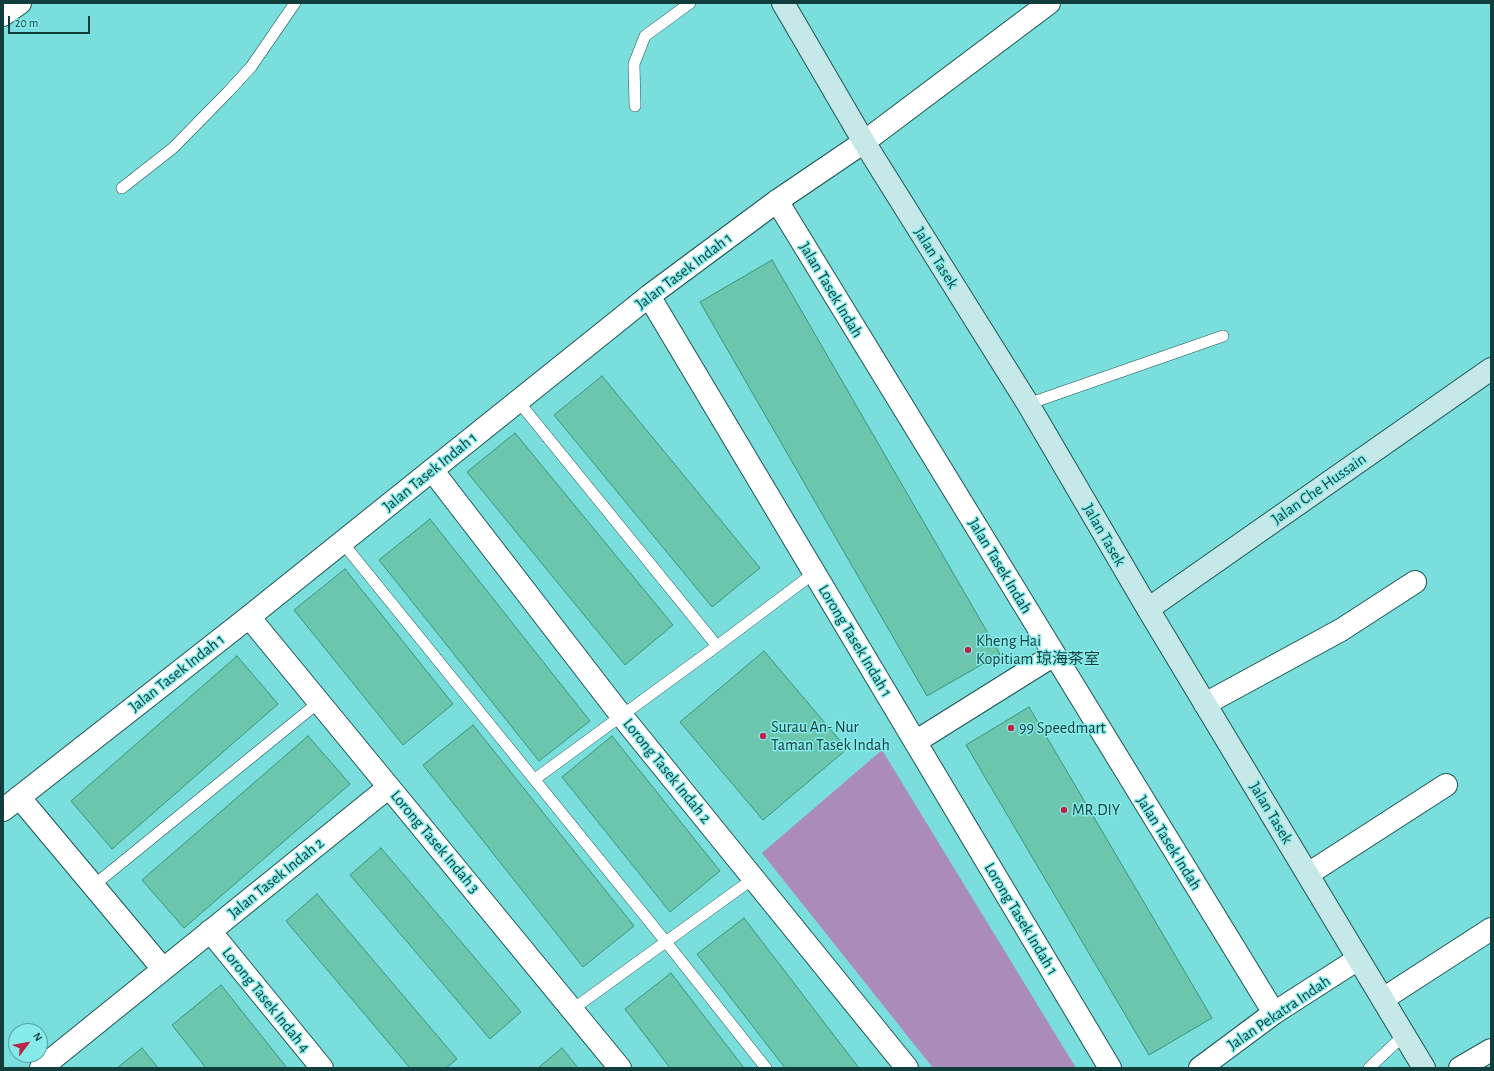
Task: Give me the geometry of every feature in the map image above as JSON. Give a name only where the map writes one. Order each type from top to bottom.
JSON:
[{"type":"main road","name":"Jalan Tasek","points":[[783,3],[864,142],[1028,404],[1148,610],[1424,1068]]},
{"type":"main road","name":"Jalan Che Hussain","points":[[1148,610],[1491,369]]},
{"type":"street","points":[[3,15],[20,3]]},
{"type":"street","name":"Jalan Tasek Indah 1","points":[[11,803],[249,617],[649,296],[777,201],[864,142],[1049,3]]},
{"type":"street","name":"Jalan Tasek Indah","points":[[777,201],[1274,1013]]},
{"type":"street","name":"Lorong Tasek Indah 1","points":[[649,296],[1110,1068]]},
{"type":"street","name":"Lorong Tasek Indah 2","points":[[432,470],[621,715],[907,1068]]},
{"type":"street","points":[[1205,704],[1341,630],[1415,582]]},
{"type":"street","name":"Lorong Tasek Indah 3","points":[[249,617],[620,1068]]},
{"type":"street","points":[[915,742],[1054,655]]},
{"type":"street","points":[[1308,874],[1446,785]]},
{"type":"street","name":"Jalan Tasek Indah 2","points":[[41,1068],[389,787]]},
{"type":"street","points":[[11,803],[94,886],[163,969]]},
{"type":"street","points":[[1383,999],[1491,929]]},
{"type":"street","name":"Lorong Tasek Indah 4","points":[[210,931],[322,1068]]},
{"type":"street","name":"Jalan Pekatra Indah","points":[[1200,1068],[1274,1013],[1358,959]]},
{"type":"street","points":[[1460,1068],[1491,1050]]},
{"type":"lane","points":[[122,188],[173,148],[228,92],[251,67],[295,3]]},
{"type":"lane","points":[[635,106],[634,64],[645,36],[690,3]]},
{"type":"lane","points":[[1028,404],[1223,336]]},
{"type":"lane","points":[[518,401],[718,646]]},
{"type":"lane","points":[[342,542],[535,779],[766,1068]]},
{"type":"lane","points":[[535,779],[621,715],[718,646],[814,573]]},
{"type":"lane","points":[[94,886],[319,702]]},
{"type":"lane","points":[[573,1009],[754,878]]},
{"type":"lane","points":[[1369,1068],[1404,1035]]},
{"type":"shaded area","points":[[882,750],[1076,1068],[933,1068],[762,853]]},
{"type":"building","points":[[772,260],[1000,654],[927,696],[700,302]]},
{"type":"building","points":[[602,376],[760,568],[712,607],[554,415]]},
{"type":"building","points":[[515,433],[673,625],[625,665],[467,472]]},
{"type":"building","points":[[430,519],[590,721],[539,761],[379,560]]},
{"type":"building","points":[[345,569],[453,704],[403,745],[294,610]]},
{"type":"building","name":"Surau An- Nur Taman Tasek Indah","points":[[764,651],[847,749],[763,820],[680,722]]},
{"type":"building","points":[[237,656],[278,704],[112,849],[71,801]]},
{"type":"building","points":[[1029,707],[1212,1018],[1149,1055],[966,745]]},
{"type":"building","points":[[473,725],[634,926],[583,967],[423,765]]},
{"type":"building","points":[[308,736],[350,784],[184,928],[142,880]]},
{"type":"building","points":[[612,736],[720,871],[670,912],[562,777]]},
{"type":"building","points":[[381,848],[521,1012],[490,1039],[350,875]]},
{"type":"building","points":[[317,894],[457,1059],[446,1068],[410,1068],[286,921]]},
{"type":"building","points":[[744,918],[859,1068],[785,1068],[697,954]]},
{"type":"building","points":[[671,973],[744,1068],[670,1068],[625,1009]]},
{"type":"building","points":[[221,985],[287,1068],[206,1068],[172,1025]]},
{"type":"building","points":[[142,1048],[158,1068],[117,1068]]},
{"type":"building","points":[[562,1048],[578,1068],[538,1068]]},
{"type":"place","name":"Kheng Hai Kopitiam 琼海茶室","points":[[968,650]]},
{"type":"place","name":"99 Speedmart","points":[[1011,728]]},
{"type":"place","name":"Surau An- Nur Taman Tasek Indah","points":[[763,736]]},
{"type":"place","name":"MR.DIY","points":[[1064,810]]}]
